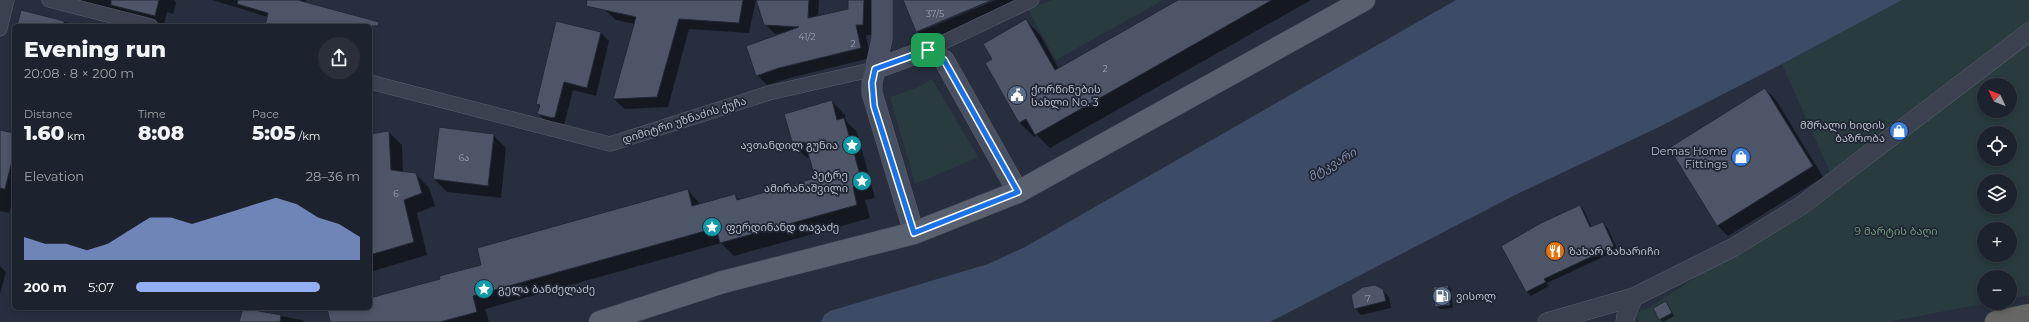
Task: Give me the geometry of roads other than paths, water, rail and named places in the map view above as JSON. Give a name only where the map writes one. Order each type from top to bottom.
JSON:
[{"type":"highway","points":[[1996,322],[2029,315]]},
{"type":"main road","points":[[882,0],[881,50],[875,69],[872,88],[874,106],[914,233]]},
{"type":"main road","points":[[600,322],[723,282],[914,233],[1018,192],[1364,0]]},
{"type":"main road","points":[[882,39],[890,45],[921,52],[944,60],[1018,192]]},
{"type":"main road","name":"დიმიტრი უზნაძის ქუჩა","points":[[875,69],[921,52]]},
{"type":"street","points":[[0,29],[8,0]]},
{"type":"street","points":[[49,0],[143,24]]},
{"type":"street","name":"დიმიტრი უზნაძის ქუჩა","points":[[921,52],[1032,0]]},
{"type":"street","points":[[1547,322],[1634,297],[1734,247],[1768,227],[1802,205],[2029,32]]},
{"type":"street","name":"დიმიტრი უზნაძის ქუჩა","points":[[372,83],[610,144],[769,93],[875,69]]},
{"type":"street","points":[[1625,322],[1626,315],[1634,297]]},
{"type":"water","name":"მტკვარი","points":[[1456,0],[1902,0],[1657,128],[1513,196],[1270,322],[821,322],[824,315],[830,311],[988,264],[1025,247]]},
{"type":"place","name":"ქორწინების სახლი No. 3","points":[[1017,95]]},
{"type":"place","name":"მშრალი ხიდის ბაზრობა","points":[[1899,131]]},
{"type":"place","name":"ავთანდილ გუნია","points":[[852,145]]},
{"type":"place","name":"Demas Home Fittings","points":[[1741,157]]},
{"type":"place","name":"პეტრე ამირანაშვილი","points":[[862,181]]},
{"type":"place","name":"ფერდინანდ თავაძე","points":[[712,227]]},
{"type":"place","name":"ზახარ ზახარიჩი","points":[[1555,251]]},
{"type":"place","name":"გელა ბანძელაძე","points":[[484,289]]},
{"type":"place","name":"ვისოლ","points":[[1442,296]]},
{"type":"park label","name":"9 მარტის ბაღი","points":[[1896,231]]}]
